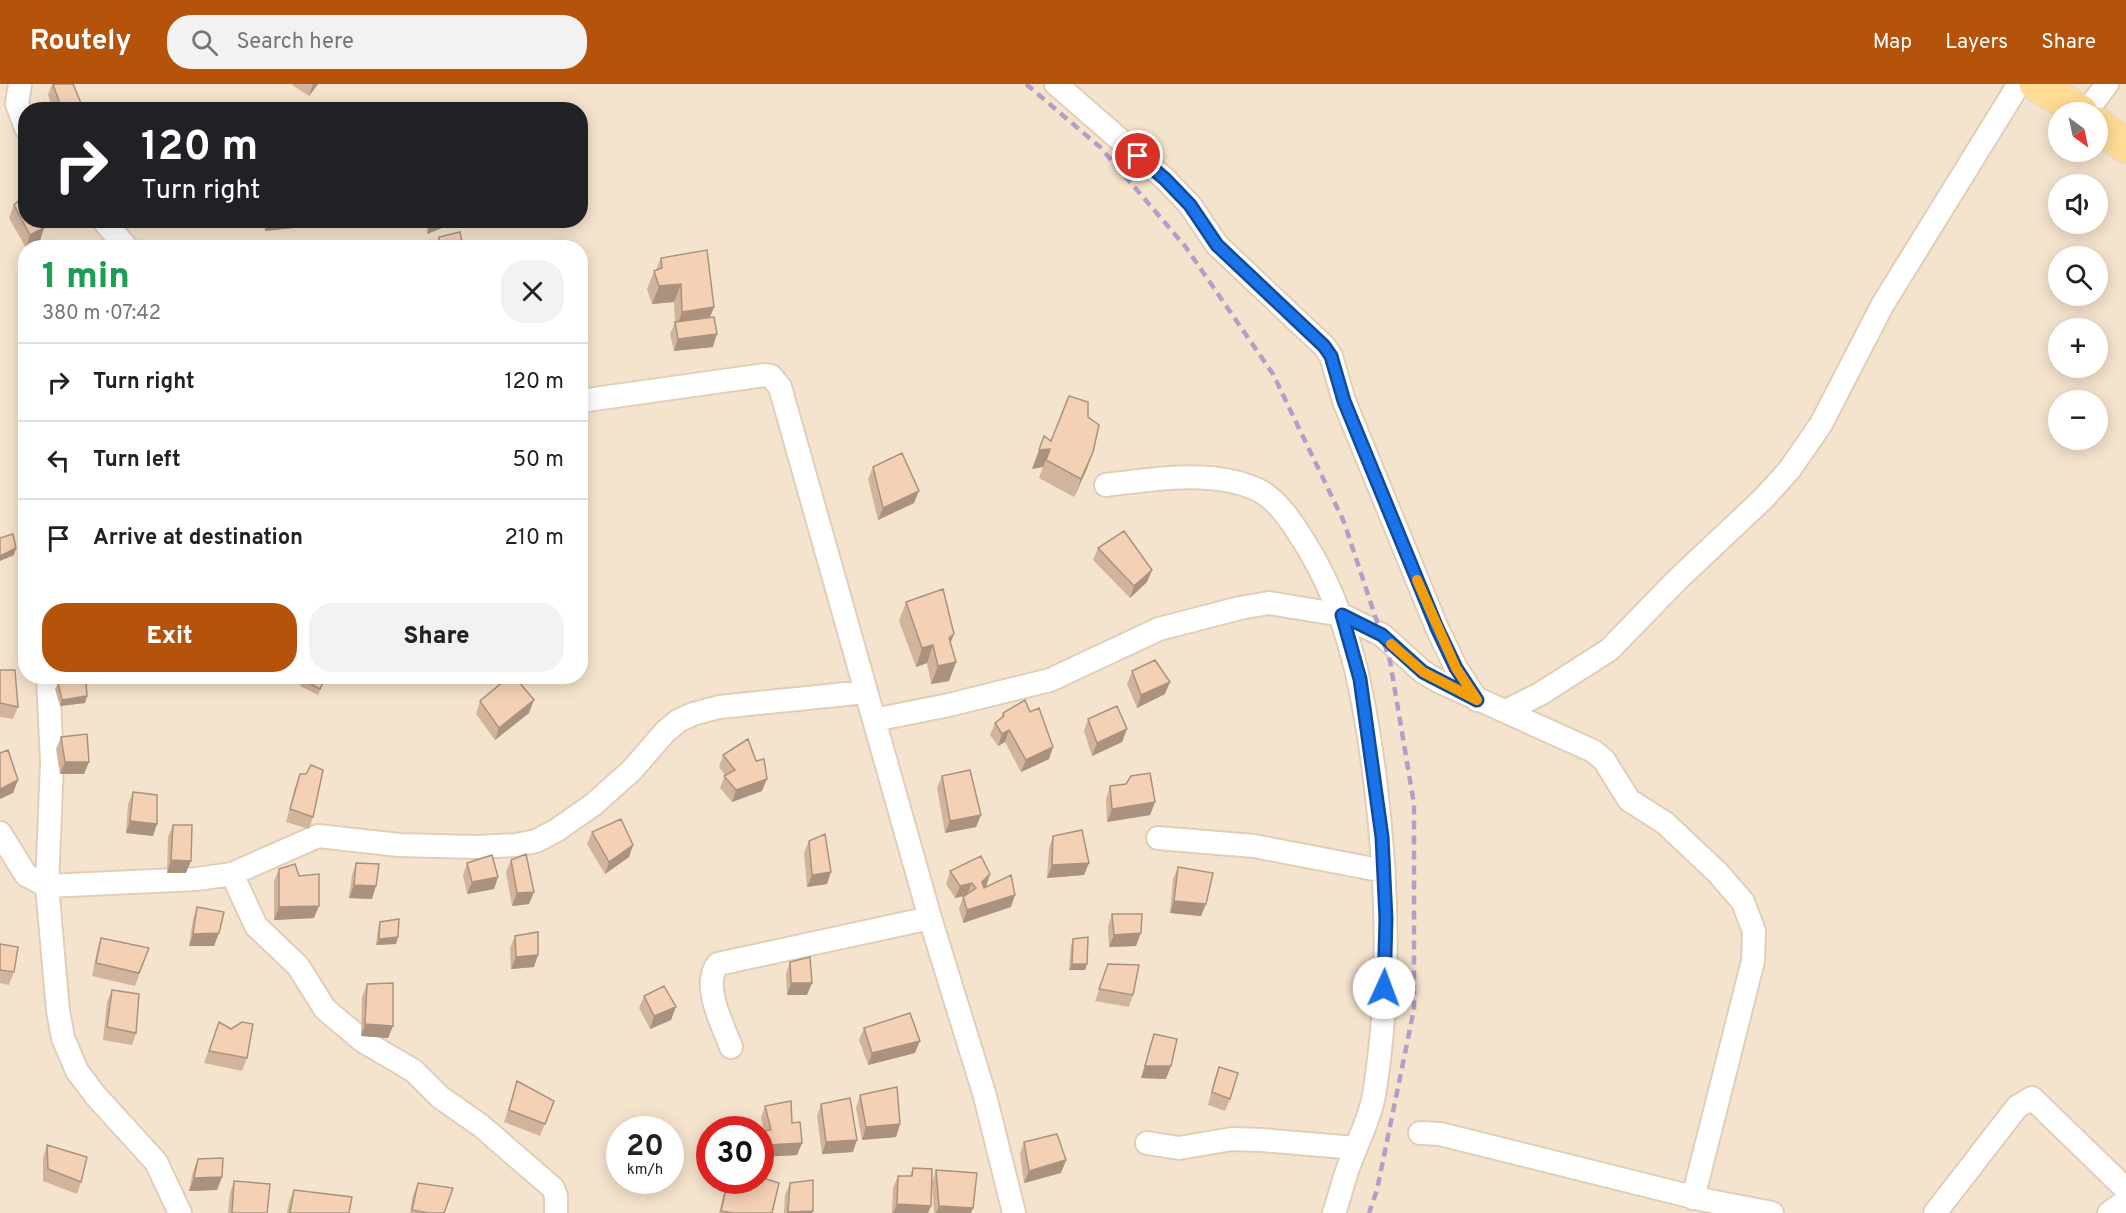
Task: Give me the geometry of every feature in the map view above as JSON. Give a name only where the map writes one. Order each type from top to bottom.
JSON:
[{"type":"main road","points":[[2036,84],[2065,102]]},
{"type":"main road","points":[[2108,132],[2126,146]]},
{"type":"street","points":[[18,107],[21,84]]},
{"type":"street","points":[[1056,84],[1165,179],[1190,205],[1217,245],[1324,346],[1333,363],[1344,401],[1437,628],[1456,668],[1477,700]]},
{"type":"street","points":[[1506,711],[1550,688],[1609,650],[1790,470],[1821,424],[1889,294],[2019,84]]},
{"type":"street","points":[[2094,102],[2107,84]]},
{"type":"street","points":[[110,228],[120,240]]},
{"type":"street","points":[[588,400],[765,375],[776,381],[783,396],[930,918],[985,1096],[1014,1213]]},
{"type":"street","points":[[1106,485],[1190,478],[1236,482],[1257,489],[1277,506],[1298,531],[1317,563],[1342,615],[1360,679],[1382,837],[1386,919],[1381,1043],[1374,1099],[1334,1213]]},
{"type":"street","points":[[874,720],[949,705],[1050,680],[1096,660],[1138,637],[1240,608],[1276,603],[1342,615],[1382,635],[1423,672],[1477,700],[1593,751],[1604,760],[1629,800],[1665,823],[1718,873],[1743,902],[1754,932],[1754,961],[1699,1204]]},
{"type":"street","points":[[48,684],[52,763],[47,886],[58,1011],[63,1038],[77,1071],[95,1095],[156,1162],[180,1213]]},
{"type":"street","points":[[0,833],[26,875],[47,886],[197,879],[232,874],[318,836],[399,845],[476,847],[516,845],[536,841],[557,830],[594,804],[632,770],[665,732],[678,721],[693,714],[719,707],[866,692]]},
{"type":"street","points":[[1158,838],[1254,846],[1384,871]]},
{"type":"street","points":[[232,874],[256,926],[298,966],[325,1009],[363,1041],[414,1071],[440,1097],[480,1125],[553,1188],[556,1196],[556,1213]]},
{"type":"street","points":[[731,1047],[713,994],[713,970],[718,964],[930,918]]},
{"type":"street","points":[[1935,1213],[2017,1107],[2032,1098],[2126,1189]]},
{"type":"street","points":[[1420,1133],[1440,1134],[1699,1204],[1772,1213]]},
{"type":"street","points":[[1148,1143],[1179,1148],[1232,1139],[1356,1149]]},
{"type":"street","points":[[2109,1213],[2126,1201]]},
{"type":"shaded area","points":[[0,84],[2126,84],[2126,1213],[0,1213]]},
{"type":"building","points":[[53,84],[73,84],[80,102],[59,102]]},
{"type":"building","points":[[26,228],[44,228],[30,235]]},
{"type":"building","points":[[460,232],[462,240],[439,240],[439,237]]},
{"type":"building","points":[[707,250],[714,307],[682,312],[681,284],[659,286],[654,271],[662,268],[661,258]]},
{"type":"building","points":[[714,317],[717,334],[678,339],[675,322]]},
{"type":"building","points":[[1069,396],[1088,402],[1088,417],[1099,425],[1093,452],[1081,479],[1046,460],[1050,449],[1039,450],[1044,436],[1051,441]]},
{"type":"building","points":[[902,453],[919,491],[883,508],[873,467]]},
{"type":"building","points":[[1124,531],[1152,570],[1134,586],[1098,548]]},
{"type":"building","points":[[13,534],[16,548],[0,556],[0,538]]},
{"type":"building","points":[[943,589],[954,634],[949,638],[956,662],[938,666],[933,645],[922,648],[906,602]]},
{"type":"building","points":[[1155,660],[1170,682],[1141,695],[1132,671]]},
{"type":"building","points":[[0,670],[15,670],[18,707],[0,703]]},
{"type":"building","points":[[58,684],[86,684],[87,696],[62,700]]},
{"type":"building","points":[[311,684],[322,684],[320,689]]},
{"type":"building","points":[[500,684],[521,684],[534,700],[499,728],[480,701]]},
{"type":"building","points":[[1025,700],[1030,712],[1039,708],[1053,747],[1026,760],[1009,730],[1002,734],[995,723],[1004,716],[1003,713]]},
{"type":"building","points":[[1117,706],[1127,729],[1097,743],[1088,719]]},
{"type":"building","points":[[87,734],[89,762],[65,762],[61,737]]},
{"type":"building","points":[[748,739],[756,761],[764,759],[767,779],[736,790],[724,776],[735,770],[723,755]]},
{"type":"building","points":[[8,750],[18,780],[0,789],[0,753]]},
{"type":"building","points":[[311,765],[323,770],[313,817],[290,809],[300,774],[306,774]]},
{"type":"building","points":[[970,770],[981,815],[950,821],[942,776]]},
{"type":"building","points":[[1150,773],[1155,802],[1112,809],[1110,786],[1126,784],[1131,776]]},
{"type":"building","points":[[133,792],[157,795],[157,824],[130,821]]},
{"type":"building","points":[[621,819],[633,845],[609,862],[592,832]]},
{"type":"building","points":[[173,825],[192,825],[191,861],[171,860]]},
{"type":"building","points":[[1082,830],[1089,863],[1052,865],[1053,836]]},
{"type":"building","points":[[825,834],[831,872],[812,875],[809,841]]},
{"type":"building","points":[[526,854],[534,892],[517,893],[511,860]]},
{"type":"building","points":[[492,855],[498,877],[472,882],[467,863]]},
{"type":"building","points":[[981,856],[990,874],[982,882],[984,888],[1011,875],[1015,895],[967,910],[963,897],[976,888],[972,883],[960,886],[950,871]]},
{"type":"building","points":[[356,863],[379,864],[376,886],[354,885]]},
{"type":"building","points":[[295,864],[299,876],[319,874],[319,906],[279,907],[279,869]]},
{"type":"building","points":[[1178,867],[1213,873],[1206,904],[1174,901]]},
{"type":"building","points":[[197,907],[224,912],[219,933],[193,934]]},
{"type":"building","points":[[1112,914],[1142,914],[1141,933],[1114,935]]},
{"type":"building","points":[[399,919],[398,937],[379,939],[380,922]]},
{"type":"building","points":[[538,932],[538,955],[516,957],[515,936]]},
{"type":"building","points":[[1088,937],[1087,964],[1072,964],[1073,939]]},
{"type":"building","points":[[101,938],[149,948],[139,973],[96,963]]},
{"type":"building","points":[[0,944],[18,947],[14,972],[0,970]]},
{"type":"building","points":[[810,957],[812,983],[791,983],[790,962]]},
{"type":"building","points":[[1108,964],[1139,965],[1133,995],[1099,989]]},
{"type":"building","points":[[393,983],[393,1026],[365,1024],[367,984]]},
{"type":"building","points":[[664,986],[676,1007],[654,1016],[644,996]]},
{"type":"building","points":[[112,990],[139,994],[136,1033],[107,1027]]},
{"type":"building","points":[[910,1013],[920,1041],[872,1053],[864,1028]]},
{"type":"building","points":[[219,1022],[231,1029],[242,1022],[253,1024],[247,1058],[209,1051]]},
{"type":"building","points":[[1154,1034],[1177,1039],[1171,1066],[1145,1066]]},
{"type":"building","points":[[1219,1067],[1238,1073],[1230,1099],[1212,1092]]},
{"type":"building","points":[[517,1081],[554,1101],[545,1124],[509,1110]]},
{"type":"building","points":[[897,1087],[900,1124],[866,1127],[860,1095]]},
{"type":"building","points":[[850,1098],[857,1140],[826,1142],[821,1104]]},
{"type":"building","points":[[791,1101],[792,1123],[800,1122],[802,1143],[774,1145],[774,1116],[768,1116],[765,1106]]},
{"type":"building","points":[[1057,1134],[1066,1160],[1029,1171],[1024,1142]]},
{"type":"building","points":[[47,1145],[87,1157],[81,1182],[48,1169]]},
{"type":"building","points":[[223,1158],[222,1177],[194,1178],[198,1159]]},
{"type":"building","points":[[913,1168],[932,1169],[931,1206],[897,1204],[898,1176],[912,1176]]},
{"type":"building","points":[[936,1170],[977,1173],[973,1208],[939,1206]]},
{"type":"building","points":[[813,1180],[813,1211],[788,1212],[790,1183]]},
{"type":"building","points":[[234,1181],[270,1184],[267,1213],[232,1213]]},
{"type":"building","points":[[774,1181],[779,1183],[772,1213],[721,1211],[725,1194],[774,1194]]},
{"type":"building","points":[[418,1183],[453,1188],[444,1213],[412,1210]]},
{"type":"building","points":[[294,1190],[352,1197],[349,1213],[290,1213]]},
{"type":"railway","points":[[1026,84],[1100,147],[1185,246],[1273,374],[1344,522],[1390,661],[1414,804],[1414,1009],[1377,1190],[1369,1213]]},
{"type":"slow traffic","points":[[1391,644],[1423,672],[1477,700],[1456,668],[1417,580]]},
{"type":"route","points":[[1138,156],[1190,205],[1217,245],[1324,346],[1331,356],[1344,401],[1437,628],[1456,668],[1477,700],[1423,672],[1382,635],[1342,615],[1360,679],[1382,837],[1386,919],[1384,988]]}]
